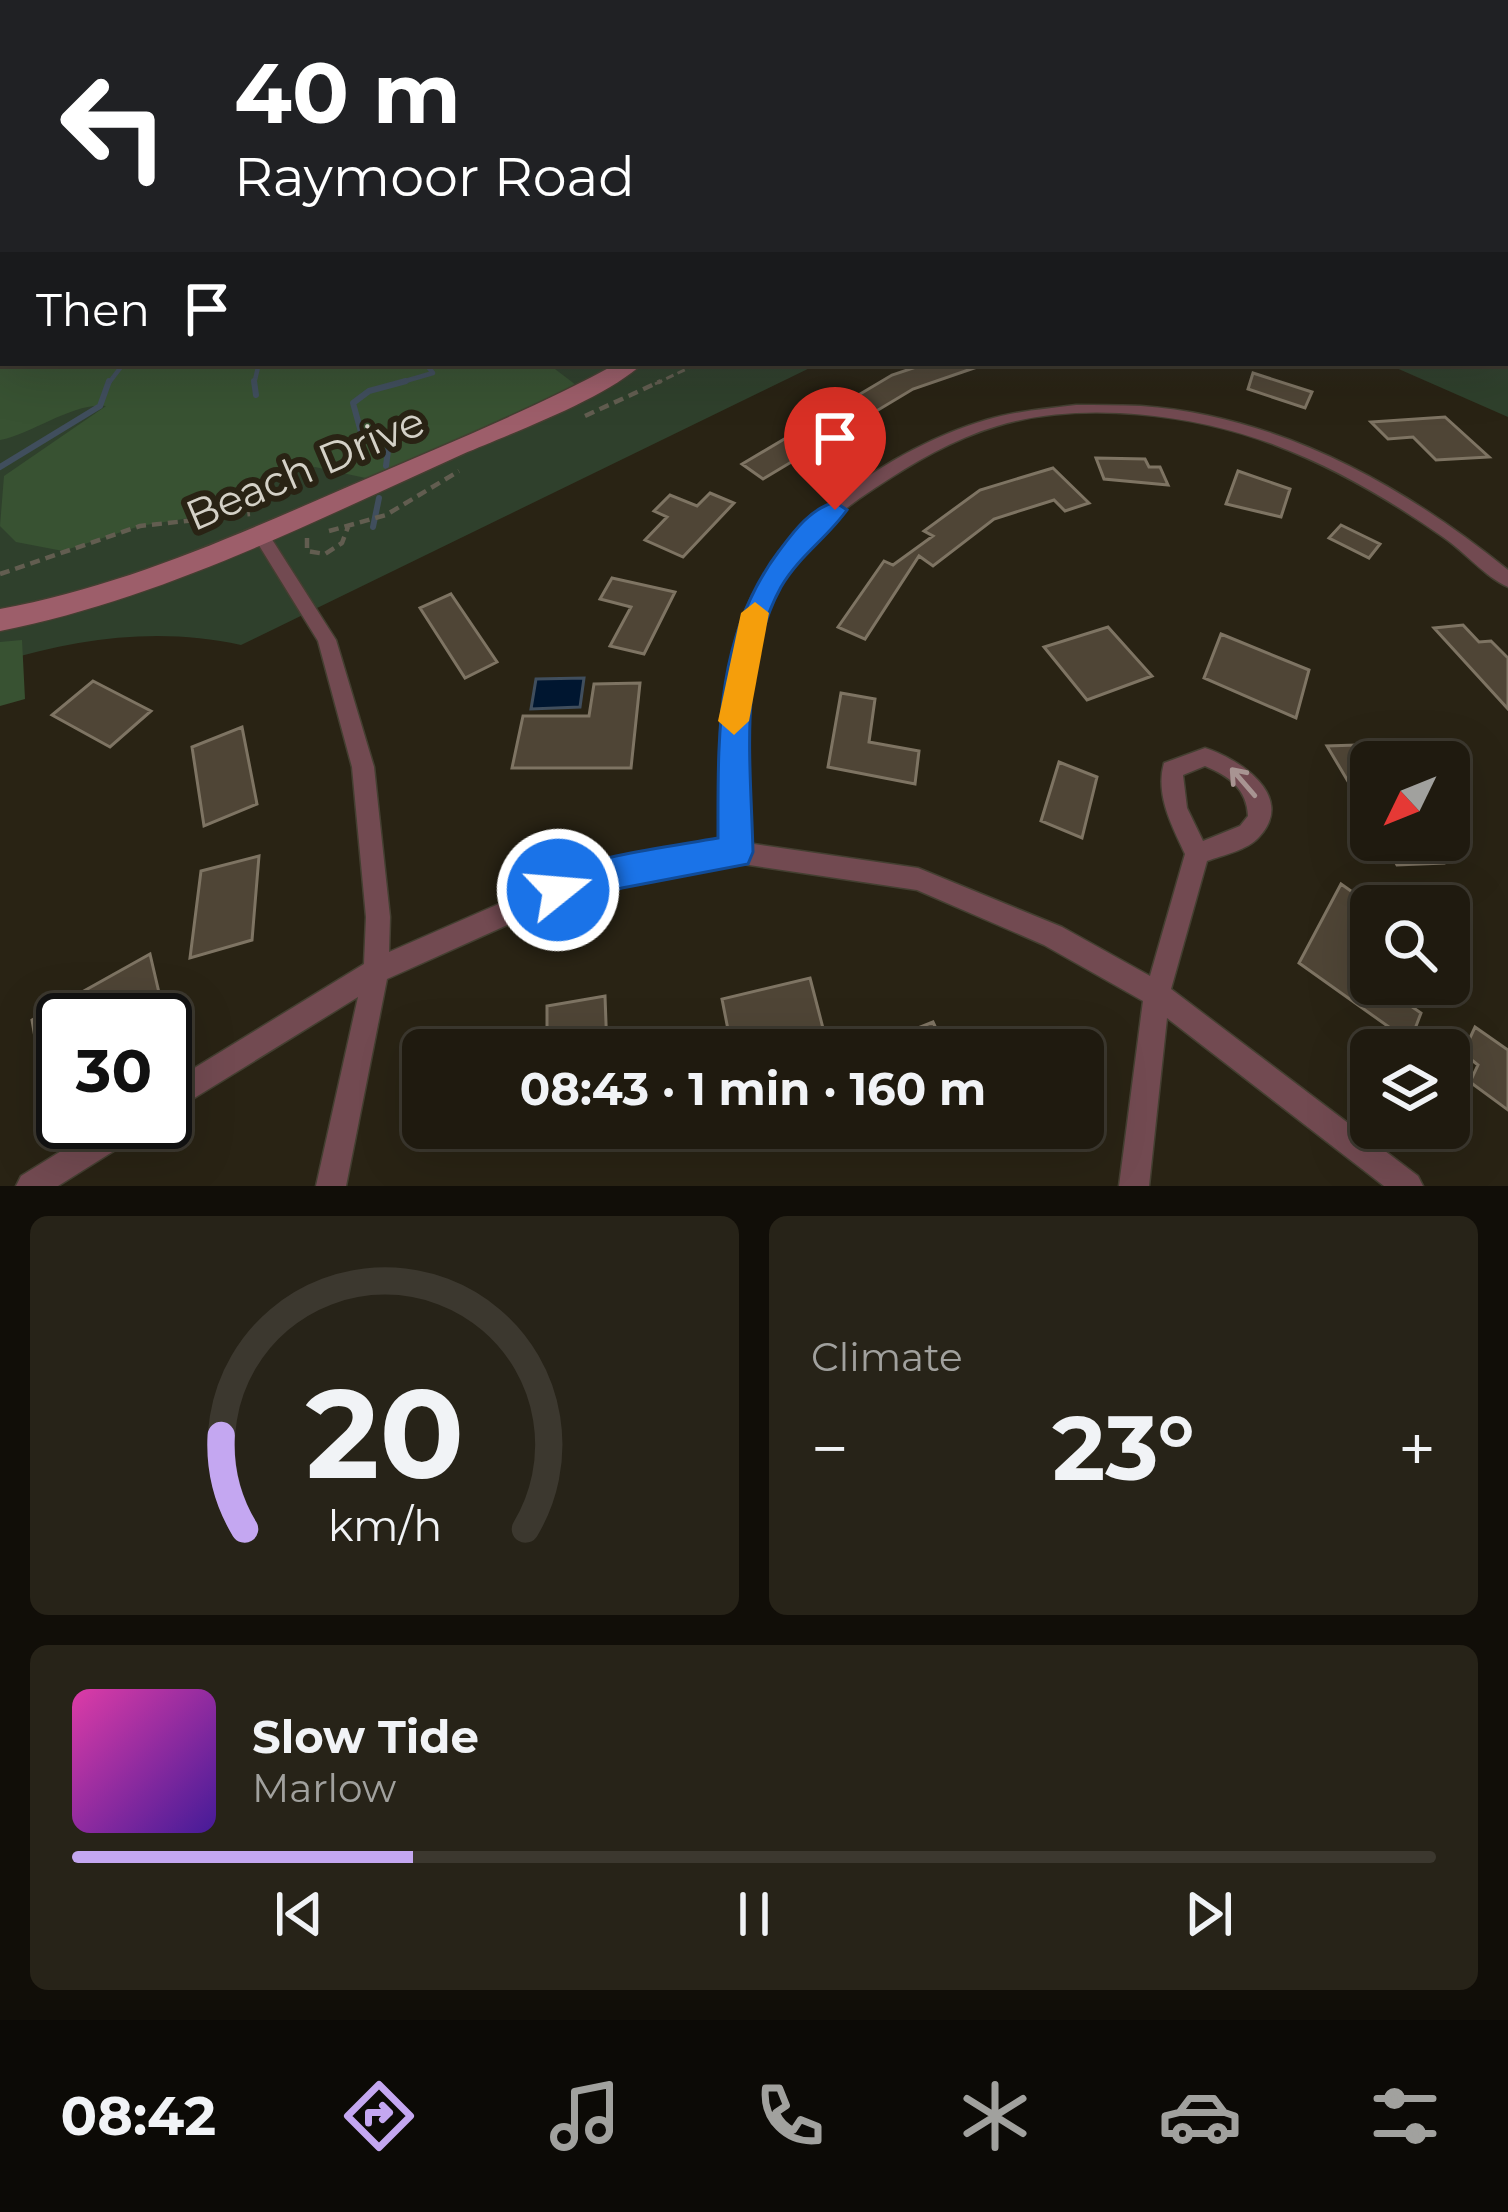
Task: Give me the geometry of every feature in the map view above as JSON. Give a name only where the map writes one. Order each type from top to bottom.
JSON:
[{"type":"street","name":"Beach Drive","points":[[0,620],[119,591],[262,525],[507,426],[627,366]]},
{"type":"street","points":[[736,852],[734,719],[749,625],[771,581],[806,532],[863,488],[958,434],[1059,410],[1161,413],[1226,426],[1366,478],[1466,542],[1508,580]]},
{"type":"street","points":[[262,525],[327,640],[363,767],[378,917],[376,971],[332,1186]]},
{"type":"street","points":[[1135,1186],[1157,994],[1197,854],[1170,786],[1172,770],[1205,757],[1241,774],[1253,788],[1259,819],[1248,834],[1197,854]]},
{"type":"street","points":[[192,1085],[376,971],[558,890],[622,871],[736,852],[918,879],[1053,936],[1157,994],[1408,1186]]},
{"type":"street","points":[[31,1186],[91,1149]]},
{"type":"path","points":[[310,534],[304,547],[325,554],[342,543],[352,524],[386,515]]},
{"type":"path","points":[[0,574],[140,526],[262,525]]},
{"type":"green space","points":[[0,366],[814,366],[241,645],[180,637],[120,638],[0,662]]},
{"type":"green space","points":[[0,366],[551,366],[576,385],[370,479],[315,467],[235,495],[195,517],[140,526],[63,551],[16,542],[0,526],[4,476],[106,406],[67,413],[0,440]]},
{"type":"green space","points":[[1392,366],[1508,366],[1508,417]]},
{"type":"green space","points":[[22,640],[25,699],[0,706],[0,642]]},
{"type":"water","points":[[584,678],[580,707],[531,709],[536,679]]},
{"type":"building","points":[[919,366],[980,366],[913,389],[763,479],[742,464],[892,375]]},
{"type":"building","points":[[1253,373],[1312,392],[1305,408],[1248,389]]},
{"type":"building","points":[[1445,417],[1489,457],[1436,460],[1413,437],[1388,439],[1371,422]]},
{"type":"building","points":[[1096,458],[1145,459],[1149,467],[1160,467],[1168,485],[1104,479]]},
{"type":"building","points":[[1053,468],[1089,503],[1065,511],[1054,500],[994,519],[933,566],[919,556],[865,639],[838,627],[884,561],[893,565],[933,536],[924,531],[980,490]]},
{"type":"building","points":[[1238,471],[1290,489],[1281,517],[1226,504]]},
{"type":"building","points":[[710,493],[734,503],[683,557],[645,540],[667,517],[654,511],[670,495],[697,506]]},
{"type":"building","points":[[1341,525],[1380,544],[1369,558],[1329,538]]},
{"type":"building","points":[[612,578],[675,592],[644,654],[610,646],[631,607],[600,599]]},
{"type":"building","points":[[451,594],[497,662],[465,678],[420,608]]},
{"type":"building","points":[[1463,625],[1479,642],[1491,641],[1508,658],[1508,709],[1434,628]]},
{"type":"building","points":[[1108,627],[1152,676],[1087,700],[1044,647]]},
{"type":"building","points":[[1221,634],[1309,670],[1296,718],[1204,678]]},
{"type":"building","points":[[93,681],[151,711],[110,747],[52,715]]},
{"type":"building","points":[[640,683],[631,768],[512,768],[523,716],[589,716],[594,684]]},
{"type":"building","points":[[841,693],[875,699],[869,742],[919,751],[915,784],[828,767]]},
{"type":"building","points":[[242,727],[257,804],[204,826],[192,747]]},
{"type":"building","points":[[1350,745],[1350,785],[1327,746]]},
{"type":"building","points":[[1059,762],[1097,777],[1082,838],[1041,821]]},
{"type":"building","points":[[259,856],[252,940],[190,958],[201,871]]},
{"type":"building","points":[[1395,861],[1443,863],[1397,865]]},
{"type":"building","points":[[1341,884],[1350,890],[1350,999],[1299,963]]},
{"type":"building","points":[[150,954],[159,993],[80,993]]},
{"type":"building","points":[[810,978],[823,1029],[728,1029],[722,999]]},
{"type":"building","points":[[605,996],[606,1029],[547,1029],[547,1006]]},
{"type":"building","points":[[1358,1005],[1409,1005],[1421,1013],[1415,1029],[1392,1029]]},
{"type":"building","points":[[1475,1027],[1508,1050],[1508,1110],[1470,1082],[1478,1065],[1470,1059]]},
{"type":"waterway","points":[[108,384],[122,366]]},
{"type":"waterway","points":[[254,383],[258,366]]},
{"type":"waterway","points":[[396,384],[433,373],[427,366]]},
{"type":"waterway","points":[[0,467],[100,406],[109,381]]},
{"type":"waterway","points":[[396,384],[406,381]]},
{"type":"waterway","points":[[254,383],[256,395]]},
{"type":"waterway","points":[[386,466],[389,443],[361,432],[353,403],[369,391],[396,384]]},
{"type":"waterway","points":[[373,527],[379,498]]},
{"type":"slow traffic","points":[[734,721],[755,613]]},
{"type":"route","points":[[558,890],[622,871],[736,852],[734,719],[749,625],[771,581],[806,532],[835,510]]}]
